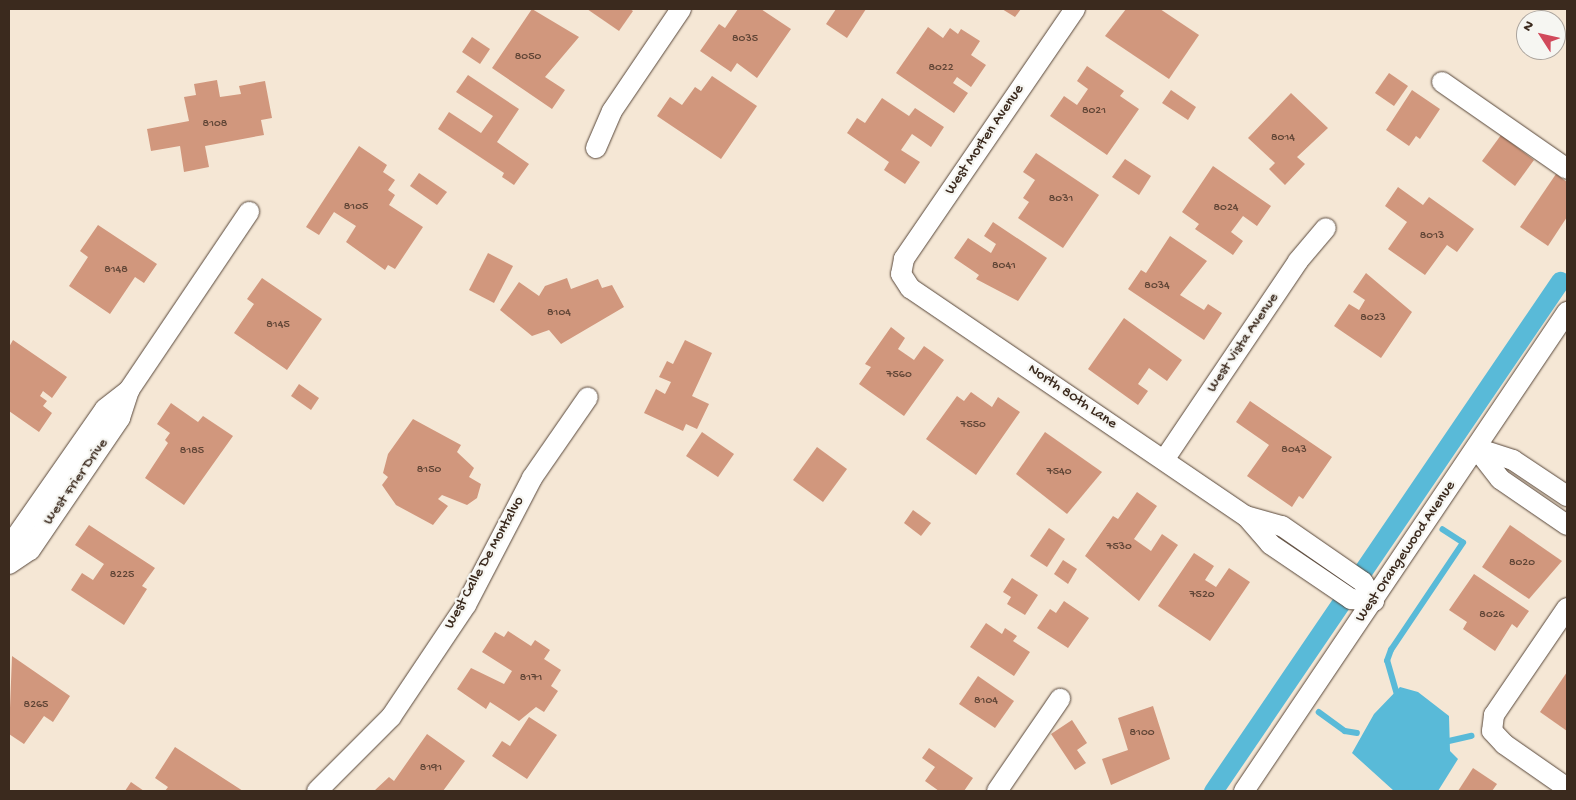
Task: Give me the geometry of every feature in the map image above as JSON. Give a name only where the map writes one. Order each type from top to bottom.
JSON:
[{"type":"street","points":[[596,148],[612,111],[681,9]]},
{"type":"street","name":"West Morten Avenue","points":[[901,274],[904,259],[1075,9]]},
{"type":"street","points":[[1442,82],[1567,169]]},
{"type":"street","name":"West Frier Drive","points":[[9,564],[30,550],[120,418],[129,390],[250,212]]},
{"type":"street","name":"West Vista Avenue","points":[[1164,460],[1298,261],[1326,228]]},
{"type":"street","name":"North 80th Lane","points":[[901,274],[910,288],[1246,516],[1290,557],[1347,596],[1374,601]]},
{"type":"street","name":"West Orangewood Avenue","points":[[1244,791],[1374,601],[1567,312]]},
{"type":"street","name":"West Frier Drive","points":[[9,559],[15,538],[104,408],[129,390]]},
{"type":"street","name":"West Calle De Montalvo","points":[[317,791],[391,717],[466,606],[532,478],[588,397]]},
{"type":"street","points":[[1476,448],[1513,460],[1559,490],[1537,504]]},
{"type":"street","points":[[1476,448],[1500,479],[1567,525]]},
{"type":"street","name":"North 80th Lane","points":[[1246,516],[1282,526],[1358,579],[1374,601]]},
{"type":"street","points":[[1290,557],[1301,539]]},
{"type":"street","points":[[1567,608],[1494,715],[1492,731],[1504,744],[1567,788]]},
{"type":"street","points":[[997,791],[1060,699]]},
{"type":"water","points":[[1400,687],[1418,692],[1449,716],[1450,751],[1458,759],[1438,791],[1394,791],[1352,753],[1374,714]]},
{"type":"building","points":[[532,9],[579,37],[545,77],[565,90],[552,109],[492,68]]},
{"type":"building","points":[[587,9],[630,9],[633,11],[619,31]]},
{"type":"building","points":[[738,9],[761,9],[791,29],[757,78],[737,63],[731,72],[700,51],[719,24],[725,28]]},
{"type":"building","points":[[836,9],[866,9],[847,38],[826,24]]},
{"type":"building","points":[[1002,9],[1021,9],[1015,17]]},
{"type":"building","points":[[1126,9],[1160,9],[1199,35],[1169,79],[1105,36]]},
{"type":"building","points":[[928,27],[943,38],[950,28],[958,34],[961,29],[980,41],[971,55],[986,65],[971,87],[957,77],[953,83],[968,93],[954,113],[896,73]]},
{"type":"building","points":[[472,37],[490,49],[480,64],[462,52]]},
{"type":"building","points":[[1087,66],[1124,91],[1120,96],[1139,109],[1107,155],[1050,116],[1064,96],[1077,105],[1088,89],[1077,81]]},
{"type":"building","points":[[1389,73],[1408,86],[1394,106],[1375,93]]},
{"type":"building","points":[[468,75],[519,109],[497,142],[529,164],[514,185],[502,177],[504,173],[438,129],[449,112],[481,133],[493,116],[456,92]]},
{"type":"building","points":[[712,76],[757,106],[721,159],[657,116],[670,97],[682,105],[695,87],[701,91]]},
{"type":"building","points":[[217,80],[220,97],[241,94],[239,86],[265,81],[272,118],[261,120],[264,135],[205,146],[209,167],[184,172],[180,146],[151,151],[147,129],[189,121],[184,97],[196,95],[194,84]]},
{"type":"building","points":[[1171,90],[1196,107],[1188,120],[1162,103]]},
{"type":"building","points":[[1412,90],[1440,109],[1420,139],[1416,136],[1409,146],[1386,130]]},
{"type":"building","points":[[1291,93],[1328,128],[1297,157],[1305,164],[1285,185],[1269,169],[1275,163],[1248,138]]},
{"type":"building","points":[[882,98],[909,116],[915,108],[944,127],[931,147],[912,134],[901,150],[920,162],[905,184],[884,170],[889,162],[847,133],[857,118],[865,123]]},
{"type":"building","points":[[1501,135],[1534,160],[1515,186],[1482,161]]},
{"type":"building","points":[[359,146],[387,165],[383,172],[395,180],[388,190],[395,195],[389,205],[423,227],[395,269],[388,265],[385,270],[346,242],[356,226],[334,212],[319,235],[306,227]]},
{"type":"building","points":[[1036,153],[1099,195],[1063,248],[1018,218],[1029,202],[1023,198],[1035,180],[1023,172]]},
{"type":"building","points":[[1125,159],[1151,176],[1139,195],[1112,177]]},
{"type":"building","points":[[1213,166],[1271,206],[1257,226],[1243,216],[1231,232],[1243,241],[1233,255],[1195,229],[1199,224],[1182,212]]},
{"type":"building","points":[[419,173],[447,192],[437,205],[410,186]]},
{"type":"building","points":[[1556,174],[1567,182],[1567,217],[1548,246],[1520,227]]},
{"type":"building","points":[[1398,187],[1423,205],[1429,197],[1474,229],[1457,252],[1447,245],[1425,275],[1388,249],[1407,222],[1385,206]]},
{"type":"building","points":[[993,222],[1047,258],[1018,301],[976,279],[979,275],[954,258],[968,238],[991,253],[996,244],[984,236]]},
{"type":"building","points":[[98,225],[157,264],[144,283],[135,277],[110,314],[69,286],[88,257],[80,251]]},
{"type":"building","points":[[1170,236],[1207,261],[1180,295],[1204,310],[1208,304],[1222,313],[1204,340],[1128,289],[1141,270],[1146,273]]},
{"type":"building","points":[[488,253],[513,266],[494,303],[469,290]]},
{"type":"building","points":[[1366,273],[1412,312],[1381,358],[1334,326],[1349,304],[1359,310],[1365,300],[1353,292]]},
{"type":"building","points":[[262,278],[322,319],[287,370],[234,333],[254,304],[247,299]]},
{"type":"building","points":[[567,278],[571,289],[598,279],[602,288],[612,285],[624,307],[561,344],[549,330],[532,336],[500,310],[519,282],[539,296],[545,286]]},
{"type":"building","points":[[1124,318],[1182,360],[1167,381],[1149,368],[1138,384],[1148,391],[1138,405],[1088,369]]},
{"type":"building","points":[[891,327],[905,338],[898,349],[914,360],[924,346],[944,360],[904,416],[859,384],[871,367],[865,364]]},
{"type":"building","points":[[13,340],[67,377],[52,398],[43,391],[40,396],[47,401],[43,406],[52,413],[39,432],[9,411],[9,347]]},
{"type":"building","points":[[685,340],[712,353],[692,396],[709,404],[697,429],[686,424],[683,431],[644,413],[656,389],[665,394],[671,382],[659,377],[667,361],[673,364]]},
{"type":"building","points":[[299,384],[319,398],[311,410],[291,396]]},
{"type":"building","points":[[971,392],[992,407],[998,397],[1020,412],[976,475],[926,439],[957,396],[964,401]]},
{"type":"building","points":[[1250,401],[1332,457],[1303,499],[1299,496],[1292,507],[1247,476],[1269,445],[1236,422]]},
{"type":"building","points":[[171,403],[198,422],[203,416],[233,436],[184,505],[145,478],[168,443],[165,440],[170,433],[157,424]]},
{"type":"building","points":[[413,419],[461,445],[457,452],[474,468],[469,477],[481,484],[477,498],[467,505],[442,495],[438,499],[448,506],[433,525],[396,505],[382,485],[388,477],[383,473],[388,454]]},
{"type":"building","points":[[702,432],[734,454],[718,477],[686,456]]},
{"type":"building","points":[[1045,432],[1102,472],[1067,514],[1016,474]]},
{"type":"building","points":[[817,447],[847,469],[823,502],[793,480]]},
{"type":"building","points":[[1137,492],[1157,506],[1134,539],[1151,551],[1162,534],[1178,545],[1139,601],[1085,556],[1113,516],[1118,519]]},
{"type":"building","points":[[913,510],[931,523],[921,536],[904,523]]},
{"type":"building","points":[[89,525],[155,568],[142,586],[147,589],[124,625],[71,590],[82,573],[93,580],[104,564],[75,545]]},
{"type":"building","points":[[1510,525],[1562,561],[1529,599],[1482,567]]},
{"type":"building","points":[[1049,528],[1065,539],[1047,567],[1030,556]]},
{"type":"building","points":[[1194,553],[1214,566],[1205,580],[1216,587],[1229,568],[1250,582],[1210,641],[1158,606]]},
{"type":"building","points":[[1063,560],[1077,569],[1068,584],[1054,574]]},
{"type":"building","points":[[1474,574],[1529,611],[1517,628],[1512,624],[1495,651],[1463,629],[1467,622],[1449,610]]},
{"type":"building","points":[[1012,578],[1038,595],[1025,615],[1007,604],[1011,597],[1003,592]]},
{"type":"building","points":[[1064,601],[1089,618],[1068,648],[1037,628],[1050,609],[1056,613]]},
{"type":"building","points":[[986,623],[1002,634],[1005,628],[1017,636],[1013,641],[1030,652],[1014,676],[970,647]]},
{"type":"building","points":[[508,631],[531,646],[535,640],[550,650],[544,659],[561,670],[551,686],[558,691],[544,712],[536,707],[519,721],[490,702],[486,709],[457,689],[471,668],[504,684],[512,671],[482,652],[495,632],[504,637]]},
{"type":"building","points":[[12,656],[70,696],[53,722],[44,716],[24,744],[9,734]]},
{"type":"building","points":[[1567,672],[1567,731],[1540,712]]},
{"type":"building","points":[[978,676],[1014,701],[995,728],[959,704]]},
{"type":"building","points":[[1153,706],[1170,759],[1111,785],[1102,759],[1128,750],[1118,718]]},
{"type":"building","points":[[529,717],[557,735],[527,779],[492,756],[502,741],[510,746]]},
{"type":"building","points":[[1072,720],[1087,743],[1077,750],[1086,763],[1075,770],[1051,734]]},
{"type":"building","points":[[427,734],[465,761],[443,791],[374,791],[389,777],[394,781]]},
{"type":"building","points":[[175,747],[243,791],[165,791],[168,787],[155,778]]},
{"type":"building","points":[[929,748],[973,778],[964,791],[939,791],[925,781],[935,767],[922,758]]},
{"type":"building","points":[[1473,768],[1497,784],[1492,791],[1458,791]]},
{"type":"building","points":[[131,782],[144,791],[125,791]]},
{"type":"waterway","points":[[1213,791],[1560,281]]},
{"type":"waterway","points":[[1397,695],[1387,661],[1391,650],[1463,543],[1443,530]]},
{"type":"waterway","points":[[1319,712],[1345,731],[1357,733]]},
{"type":"waterway","points":[[1449,741],[1471,736]]}]
